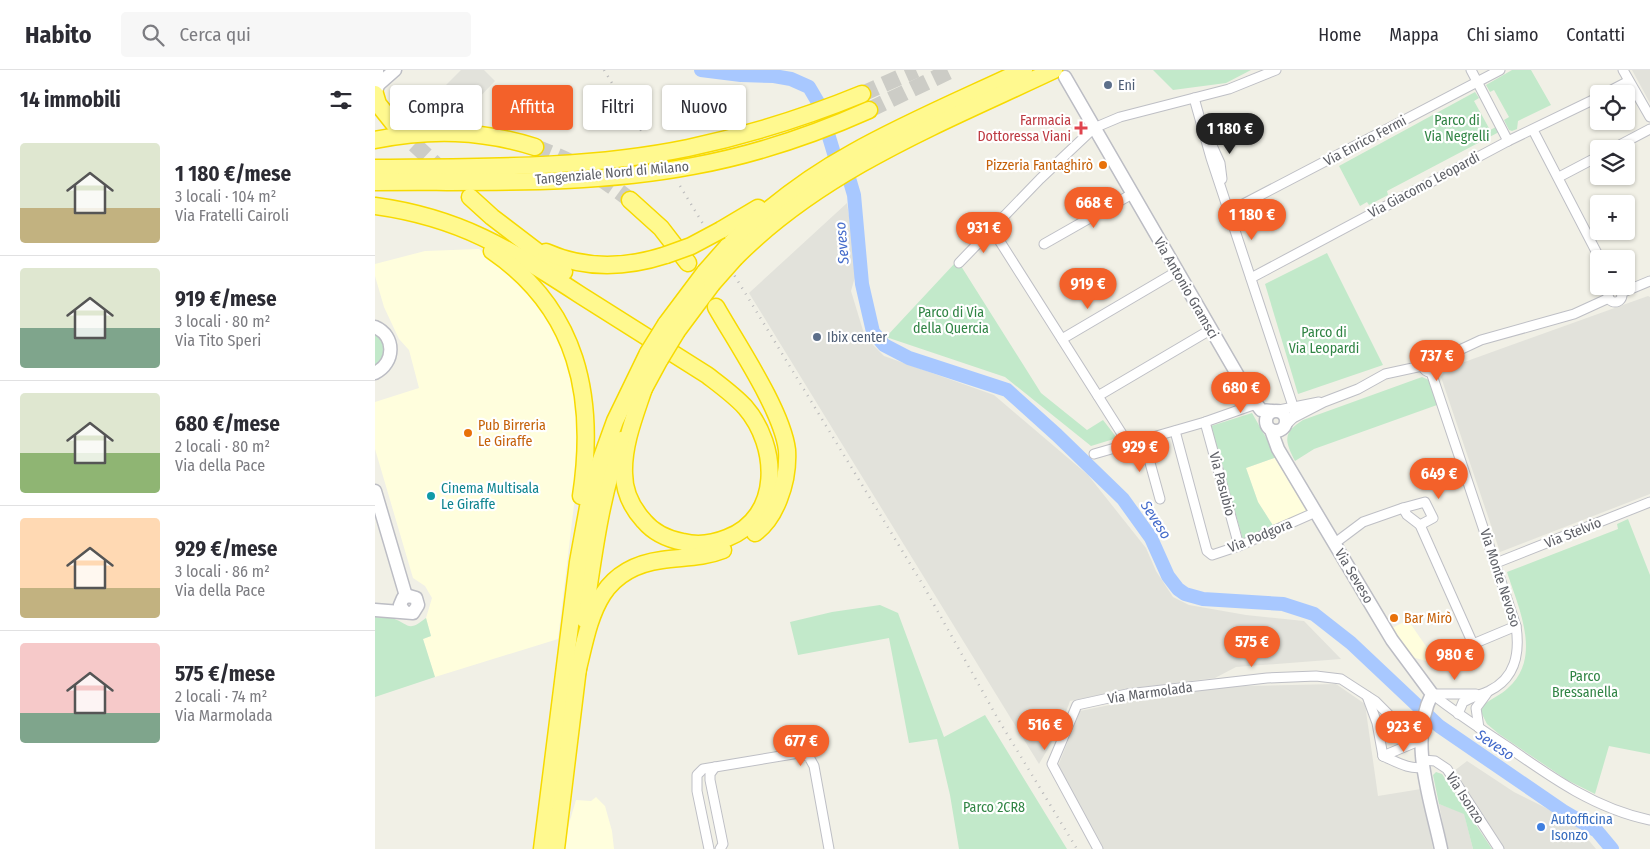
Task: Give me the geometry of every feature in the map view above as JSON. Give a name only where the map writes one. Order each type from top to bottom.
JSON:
[{"type":"highway","points":[[513,234],[547,252],[582,264],[621,264],[666,255],[691,246],[802,184],[829,174],[856,158],[949,113],[1024,70]]},
{"type":"highway","points":[[949,113],[1055,74]]},
{"type":"highway","points":[[376,90],[382,110],[390,119]]},
{"type":"highway","name":"Tangenziale Nord di Milano","points":[[375,168],[510,166],[642,155],[688,148],[799,118],[862,94]]},
{"type":"highway","name":"Tangenziale Nord di Milano","points":[[375,182],[512,181],[642,173],[692,167],[735,157],[805,135],[869,110]]},
{"type":"highway","points":[[375,140],[435,132],[463,132],[493,136],[535,147]]},
{"type":"highway","points":[[731,252],[781,216],[829,174]]},
{"type":"highway","points":[[542,849],[582,535],[594,482],[619,413],[672,328],[709,278],[756,220],[802,184]]},
{"type":"highway","points":[[470,197],[513,234],[593,293],[712,369],[751,402],[765,420],[774,438],[778,452],[779,488],[774,511]]},
{"type":"highway","points":[[630,200],[661,228],[688,263]]},
{"type":"highway","points":[[375,206],[418,214],[462,227],[508,249],[707,376],[745,408],[765,441],[771,471],[769,487],[763,506],[751,523],[735,535],[714,543],[693,545],[670,540],[652,530],[637,514],[627,495],[624,473],[630,431],[654,356]]},
{"type":"highway","points":[[418,214],[485,246],[523,275],[556,318],[571,346],[579,372],[585,404],[587,435],[586,465],[571,566],[573,608]]},
{"type":"highway","points":[[576,677],[593,610],[612,581],[628,570],[643,564],[716,553],[739,544],[757,531],[774,511],[783,489],[787,451],[783,434],[768,399],[716,307]]},
{"type":"highway","points":[[556,849],[576,677],[594,547],[611,466],[645,385]]},
{"type":"street","points":[[376,90],[377,70]]},
{"type":"street","points":[[376,90],[395,70]]},
{"type":"street","points":[[959,263],[1094,128],[1120,117],[1229,89],[1276,70]]},
{"type":"street","points":[[1471,70],[1508,140]]},
{"type":"street","name":"Via Enrico Fermi","points":[[1229,211],[1500,70]]},
{"type":"street","points":[[1623,70],[1650,117]]},
{"type":"street","name":"Via Antonio Gramsci","points":[[1055,74],[1094,128],[1254,405],[1279,425]]},
{"type":"street","points":[[1622,85],[1629,81]]},
{"type":"street","points":[[1194,98],[1293,406]]},
{"type":"street","name":"Via Giacomo Leopardi","points":[[1251,278],[1508,140],[1533,130],[1590,102]]},
{"type":"street","points":[[1630,140],[1650,129]]},
{"type":"street","points":[[1533,130],[1596,250]]},
{"type":"street","points":[[1559,177],[1590,161]]},
{"type":"street","points":[[1044,244],[1132,194]]},
{"type":"street","points":[[992,229],[1129,445]]},
{"type":"street","points":[[1062,339],[1176,272]]},
{"type":"street","points":[[1635,285],[1650,281]]},
{"type":"street","points":[[1279,425],[1324,402],[1358,389],[1393,371],[1422,366],[1427,358],[1436,360],[1487,338],[1574,314],[1609,298],[1617,301],[1616,295]]},
{"type":"street","points":[[375,327],[386,335],[391,349],[385,365],[375,373]]},
{"type":"street","points":[[1098,396],[1210,330]]},
{"type":"street","points":[[1422,366],[1425,370],[1431,372],[1437,368],[1436,360]]},
{"type":"street","name":"Via Monte Nevoso","points":[[1431,372],[1517,626],[1519,643],[1515,664],[1505,680],[1478,699],[1466,712],[1458,714]]},
{"type":"street","points":[[1279,425],[1266,415],[1293,406],[1324,402]]},
{"type":"street","points":[[1094,454],[1144,441],[1254,405],[1264,411],[1275,411],[1286,417],[1279,425]]},
{"type":"street","points":[[1279,425],[1293,406]]},
{"type":"street","name":"Via Pasubio","points":[[1205,422],[1239,546]]},
{"type":"street","name":"Via Seveso","points":[[1279,425],[1273,438],[1429,700]]},
{"type":"street","name":"Via Podgora","points":[[1175,431],[1207,551],[1212,555],[1239,546],[1316,512]]},
{"type":"street","points":[[1144,441],[1160,498]]},
{"type":"street","points":[[375,491],[404,602]]},
{"type":"street","points":[[1335,543],[1363,522],[1425,502],[1428,504],[1433,518],[1420,525]]},
{"type":"street","name":"Via Stelvio","points":[[1496,563],[1650,502]]},
{"type":"street","points":[[1403,508],[1407,515],[1420,525],[1473,644],[1517,626]]},
{"type":"street","points":[[375,606],[404,602]]},
{"type":"street","points":[[375,610],[404,602]]},
{"type":"street","name":"Via Marmolada","points":[[1098,849],[1052,764],[1077,705],[1127,694],[1267,678],[1316,676],[1341,678],[1367,696],[1405,731],[1421,740]]},
{"type":"street","points":[[1367,696],[1377,723],[1383,756],[1421,740]]},
{"type":"street","points":[[1429,700],[1478,699],[1476,714],[1479,728]]},
{"type":"street","points":[[1429,700],[1458,714],[1581,795],[1610,808],[1650,820]]},
{"type":"street","points":[[1429,700],[1421,723],[1421,740],[1423,764],[1441,849]]},
{"type":"street","points":[[709,849],[697,791],[697,775],[703,769],[799,753],[809,757],[814,766],[829,849]]},
{"type":"street","name":"Via Isonzo","points":[[1383,756],[1416,769],[1423,764],[1435,761],[1447,769],[1499,849]]},
{"type":"street","points":[[715,767],[710,774],[710,780],[723,844],[720,849]]},
{"type":"shaded area","points":[[461,70],[484,70],[495,81],[482,94],[482,85],[446,85]]},
{"type":"shaded area","points":[[1632,70],[1650,70],[1650,103]]},
{"type":"shaded area","points":[[847,203],[857,270],[851,291],[865,337],[884,356],[994,395],[1088,475],[1146,548],[1156,571],[1173,597],[1189,605],[1246,615],[1304,621],[1341,659],[1236,667],[1215,678],[1133,688],[1070,701],[1060,728],[1039,764],[749,293]]},
{"type":"shaded area","points":[[479,249],[518,279],[552,323],[571,371],[579,414],[579,463],[558,639],[435,677],[423,639],[431,636],[426,618],[432,598],[425,586],[413,578],[375,449],[375,402],[419,388],[409,350],[399,339],[384,307],[375,276],[375,264],[425,251]]},
{"type":"shaded area","points":[[1648,296],[1650,297],[1650,494],[1500,552],[1441,377],[1445,369]]},
{"type":"shaded area","points":[[1277,457],[1308,510],[1274,527],[1258,502],[1246,468]]},
{"type":"shaded area","points":[[1408,620],[1434,658],[1426,661],[1412,657],[1392,628]]},
{"type":"shaded area","points":[[1336,684],[1365,704],[1378,796],[1421,789],[1433,849],[1102,849],[1058,766],[1080,711],[1179,691],[1243,686]]},
{"type":"shaded area","points":[[1467,761],[1514,792],[1550,810],[1566,822],[1571,819],[1596,849],[1504,849],[1454,771]]},
{"type":"shaded area","points":[[596,797],[605,806],[612,831],[614,849],[565,849],[568,827],[576,800],[591,801]]},
{"type":"shaded area","points":[[1439,804],[1464,813],[1473,849],[1448,849]]},
{"type":"green space","points":[[1153,70],[1251,70],[1226,83],[1173,90]]},
{"type":"green space","points":[[1512,70],[1531,70],[1551,105],[1518,121],[1517,129],[1512,131],[1509,130],[1504,120],[1509,117],[1494,90],[1490,92],[1486,85]]},
{"type":"green space","name":"Parco di Via Negrelli","points":[[1475,92],[1479,98],[1474,101],[1490,130],[1496,127],[1499,132],[1387,191],[1388,195],[1369,205],[1367,202],[1360,206],[1339,166]]},
{"type":"green space","name":"Parco di Via Leopardi","points":[[1327,253],[1383,365],[1298,394],[1265,284]]},
{"type":"green space","name":"Parco di Via della Quercia","points":[[955,263],[961,266],[1041,393],[1087,430],[1103,420],[1117,438],[1091,446],[1005,377],[886,337]]},
{"type":"green space","points":[[375,332],[384,344],[384,353],[375,365]]},
{"type":"green space","points":[[1422,377],[1429,380],[1437,405],[1314,449],[1295,461],[1287,438],[1291,429],[1303,420]]},
{"type":"green space","points":[[1252,413],[1277,457],[1246,468],[1258,502],[1274,527],[1243,540],[1211,426]]},
{"type":"green space","name":"Parco Bressanella","points":[[1628,519],[1650,575],[1650,754],[1609,746],[1595,794],[1567,780],[1499,734],[1487,724],[1481,712],[1486,703],[1508,688],[1518,676],[1524,662],[1525,632],[1507,572],[1618,529],[1617,524]]},
{"type":"green space","name":"Parco 2CR8","points":[[880,605],[898,613],[944,737],[985,715],[1067,849],[959,849],[950,795],[937,739],[909,743],[889,638],[798,655],[790,622],[832,612]]},
{"type":"green space","points":[[375,617],[392,618],[409,626],[420,623],[426,618],[431,636],[423,639],[435,677],[375,697]]},
{"type":"green space","points":[[1436,772],[1442,774],[1492,849],[1473,849],[1464,814],[1439,804],[1433,775]]},
{"type":"waterway","name":"Seveso","points":[[701,70],[741,75],[774,76],[791,79],[809,87],[819,104],[839,170],[849,178],[854,195],[862,284],[873,332],[884,345],[909,358],[1007,390],[1123,499],[1151,538],[1168,576],[1178,589],[1185,594],[1203,599],[1283,604],[1314,614],[1351,643],[1439,726],[1563,811],[1597,831],[1612,849]]},
{"type":"tunnel","points":[[862,94],[916,70]]},
{"type":"tunnel","points":[[869,110],[952,70]]},
{"type":"tunnel","points":[[399,130],[447,175]]},
{"type":"tunnel","points":[[535,147],[585,169],[608,183],[630,200]]},
{"type":"railway","points":[[604,70],[642,132]]},
{"type":"railway","points":[[680,186],[923,585],[998,719],[1077,849]]},
{"type":"place","name":"Eni","points":[[1108,85]]},
{"type":"place","name":"Farmacia Dottoressa Viani","points":[[1081,128]]},
{"type":"place","name":"Pizzeria Fantaghirò","points":[[1103,165]]},
{"type":"place","name":"Ibix center","points":[[817,337]]},
{"type":"place","name":"Pub Birreria Le Giraffe","points":[[468,433]]},
{"type":"place","name":"Cinema Multisala Le Giraffe","points":[[431,496]]},
{"type":"place","name":"Bar Mirò","points":[[1394,618]]},
{"type":"place","name":"Autofficina Isonzo","points":[[1541,827]]}]
